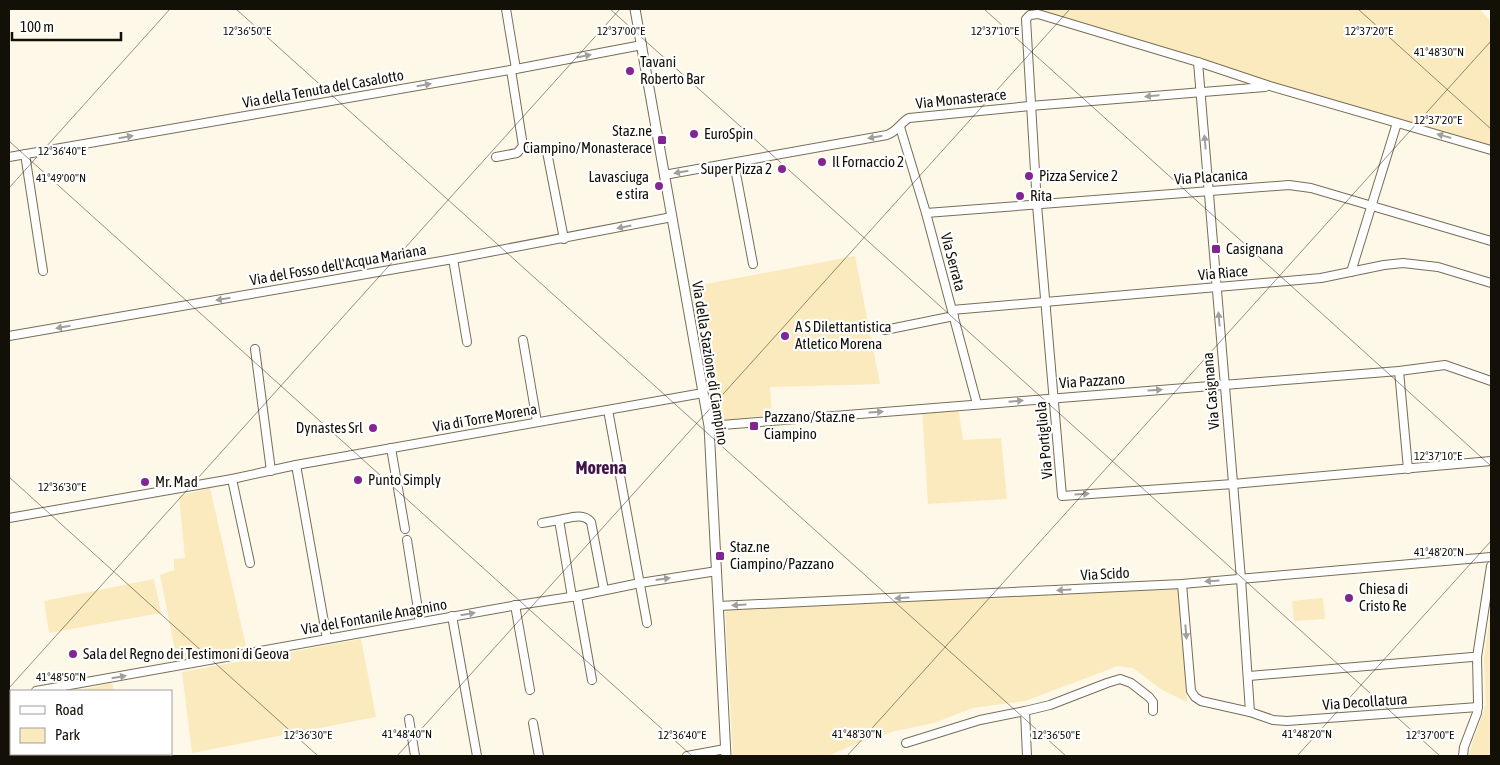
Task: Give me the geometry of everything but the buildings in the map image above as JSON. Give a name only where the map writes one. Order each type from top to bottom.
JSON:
[{"type":"street","points":[[496,157],[517,153],[523,146],[506,9]]},
{"type":"street","name":"Via della Stazione di Ciampino","points":[[635,9],[709,426],[726,753]]},
{"type":"street","name":"Via Portigliola","points":[[1198,62],[1038,14],[1030,15],[1026,20],[1037,205],[1062,496],[1233,484],[1491,461]]},
{"type":"street","name":"Via della Tenuta del Casalotto","points":[[9,157],[642,45]]},
{"type":"street","points":[[1198,62],[1270,86],[1491,150]]},
{"type":"street","name":"Via Casignana","points":[[1198,62],[1253,713]]},
{"type":"street","name":"Via Monasterace","points":[[664,175],[887,135],[894,132],[905,120],[910,118],[1270,86]]},
{"type":"street","points":[[1351,272],[1397,123]]},
{"type":"street","name":"Via Serrata","points":[[900,127],[926,213],[977,404]]},
{"type":"street","points":[[547,152],[564,239]]},
{"type":"street","points":[[24,154],[43,271]]},
{"type":"street","points":[[734,163],[754,264]]},
{"type":"street","name":"Via Placanica","points":[[926,213],[1209,190],[1297,186],[1314,189],[1491,241]]},
{"type":"street","name":"Via del Fosso dell'Acqua Mariana","points":[[9,336],[453,259],[672,217]]},
{"type":"street","points":[[453,259],[467,342]]},
{"type":"street","name":"Via Riace","points":[[885,330],[953,313],[1045,302],[1320,278],[1389,264],[1412,263],[1443,268],[1491,283]]},
{"type":"street","points":[[523,340],[537,422]]},
{"type":"street","points":[[255,349],[271,471]]},
{"type":"street","name":"Via Pazzano","points":[[709,426],[1399,371],[1445,365],[1491,381]]},
{"type":"street","points":[[1399,371],[1408,469]]},
{"type":"street","name":"Via di Torre Morena","points":[[9,518],[391,448],[704,394]]},
{"type":"street","points":[[608,410],[647,622]]},
{"type":"street","points":[[391,448],[405,529]]},
{"type":"street","points":[[296,465],[327,639]]},
{"type":"street","points":[[232,478],[250,563]]},
{"type":"street","points":[[542,523],[581,516],[588,518],[591,522],[604,590]]},
{"type":"street","points":[[559,520],[592,680]]},
{"type":"street","points":[[407,540],[420,622]]},
{"type":"street","name":"Via Scido","points":[[718,606],[1182,584],[1491,558]]},
{"type":"street","points":[[1463,756],[1478,707],[1477,657],[1491,566]]},
{"type":"street","name":"Via del Fontanile Anagnino","points":[[42,690],[452,616],[717,571]]},
{"type":"street","name":"Via Decollatura","points":[[1182,584],[1192,694],[1203,702],[1253,713],[1273,720],[1287,721],[1478,707]]},
{"type":"street","points":[[515,605],[530,690]]},
{"type":"street","points":[[452,616],[477,756]]},
{"type":"street","points":[[1249,676],[1472,657]]},
{"type":"street","points":[[906,743],[980,720],[1059,702],[1118,679],[1128,681],[1149,696],[1153,702],[1153,711]]},
{"type":"street","points":[[1025,711],[1026,756]]},
{"type":"street","points":[[409,719],[415,756]]},
{"type":"street","points":[[533,723],[539,756]]},
{"type":"street","points":[[687,756],[726,753]]},
{"type":"green space","points":[[1025,9],[1480,9],[1491,22],[1491,150],[1030,15]]},
{"type":"green space","name":"A S Dilettantistica Atletico Morena","points":[[855,256],[880,384],[770,387],[772,415],[715,421],[690,287]]},
{"type":"green space","points":[[958,406],[963,440],[1001,438],[1007,499],[928,504],[922,409]]},
{"type":"green space","points":[[210,488],[246,646],[177,660],[160,575],[174,570],[174,559],[185,558],[179,496]]},
{"type":"green space","points":[[154,579],[161,613],[49,633],[44,601]]},
{"type":"green space","points":[[1181,586],[1187,702],[1162,690],[1133,668],[1118,666],[1025,701],[973,708],[934,723],[895,731],[853,745],[828,756],[733,756],[725,610]]},
{"type":"green space","points":[[1323,598],[1325,619],[1294,621],[1292,601]]},
{"type":"green space","points":[[1491,608],[1491,756],[1468,756],[1486,704],[1484,658]]},
{"type":"green space","points":[[361,639],[376,717],[192,753],[182,672]]},
{"type":"green space","points":[[112,683],[114,690],[80,690]]},
{"type":"place","name":"Tavani Roberto Bar","points":[[630,71]]},
{"type":"place","name":"EuroSpin","points":[[694,134]]},
{"type":"place","name":"Staz.ne Ciampino/Monasterace","points":[[662,140]]},
{"type":"place","name":"Il Fornaccio 2","points":[[822,162]]},
{"type":"place","name":"Super Pizza 2","points":[[782,169]]},
{"type":"place","name":"Pizza Service 2","points":[[1029,176]]},
{"type":"place","name":"Lavasciuga e stira","points":[[659,186]]},
{"type":"place","name":"Rita","points":[[1020,196]]},
{"type":"place","name":"Casignana","points":[[1216,249]]},
{"type":"place","name":"A S Dilettantistica Atletico Morena","points":[[785,336]]},
{"type":"place","name":"Pazzano/Staz.ne Ciampino","points":[[754,426]]},
{"type":"place","name":"Dynastes Srl","points":[[373,428]]},
{"type":"place","name":"Punto Simply","points":[[358,480]]},
{"type":"place","name":"Mr. Mad","points":[[145,482]]},
{"type":"place","name":"Staz.ne Ciampino/Pazzano","points":[[720,556]]},
{"type":"place","name":"Chiesa di Cristo Re","points":[[1349,598]]},
{"type":"place","name":"Sala del Regno dei Testimoni di Geova","points":[[73,654]]},
{"type":"district","name":"Morena","points":[[601,468]]}]
